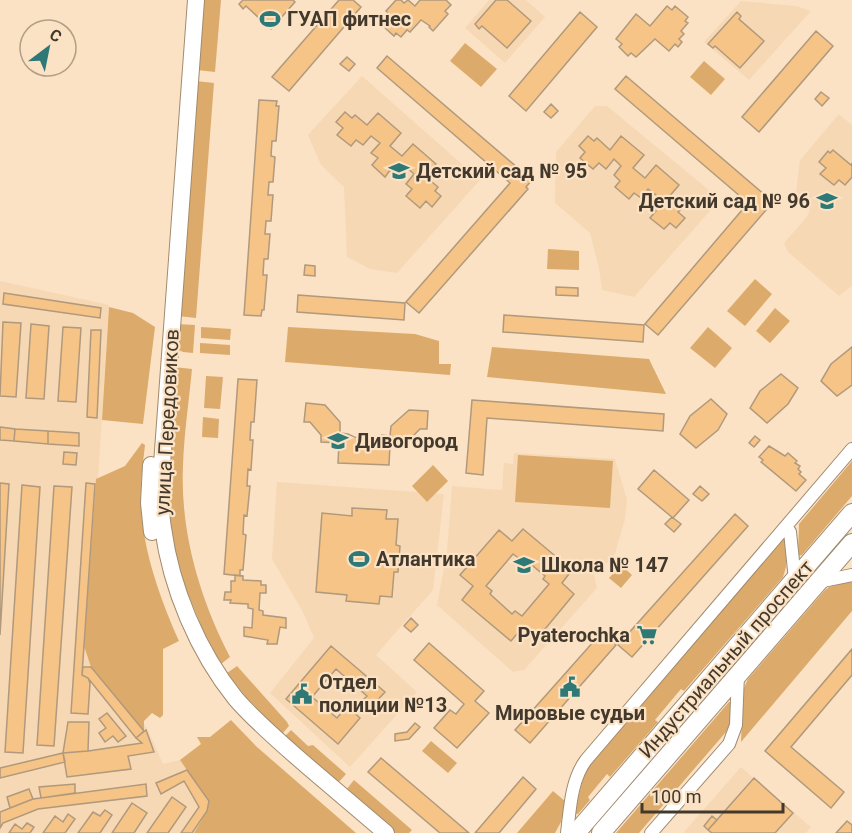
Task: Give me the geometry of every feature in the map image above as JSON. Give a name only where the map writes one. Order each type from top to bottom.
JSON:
[{"type":"main road","name":"Индустриальный проспект","points":[[576,833],[852,513]]},
{"type":"main road","name":"Индустриальный проспект","points":[[601,833],[852,543]]},
{"type":"street","name":"улица Передовиков","points":[[185,0],[150,477],[149,503],[156,550],[170,598],[184,634],[208,679],[228,706],[261,740],[369,833]]},
{"type":"street","name":"улица Передовиков","points":[[196,0],[162,467],[162,515],[166,548],[180,595],[204,650],[236,699],[269,732],[386,833]]},
{"type":"street","points":[[567,833],[572,800],[582,765],[852,449]]},
{"type":"street","points":[[786,526],[790,532],[795,580]]},
{"type":"street","name":"Индустриальный проспект","points":[[818,582],[852,575]]},
{"type":"street","points":[[651,833],[729,744],[736,726],[738,674]]},
{"type":"shaded area","points":[[202,0],[221,0],[215,72],[197,70]]},
{"type":"shaded area","points":[[489,0],[526,0],[545,17],[505,63],[465,28]]},
{"type":"shaded area","points":[[741,1],[796,6],[811,11],[749,80],[704,42]]},
{"type":"shaded area","points":[[465,43],[497,69],[481,87],[450,61]]},
{"type":"shaded area","points":[[704,61],[725,79],[711,95],[690,77]]},
{"type":"shaded area","name":"Детский сад № 95","points":[[362,76],[480,180],[397,273],[370,269],[347,257],[344,187],[321,165],[308,135]]},
{"type":"shaded area","points":[[196,81],[214,83],[196,318],[178,316]]},
{"type":"shaded area","name":"Детский сад № 95","points":[[595,106],[607,106],[716,196],[717,203],[634,297],[602,290],[590,233],[555,203],[556,152]]},
{"type":"shaded area","name":"Детский сад № 96","points":[[839,114],[852,125],[852,286],[839,296],[788,252],[784,243],[806,218],[810,210],[796,192],[800,160]]},
{"type":"shaded area","points":[[548,249],[579,251],[579,270],[547,269]]},
{"type":"shaded area","points":[[755,279],[772,294],[745,326],[727,311]]},
{"type":"shaded area","points":[[0,281],[109,305],[87,657],[119,690],[147,728],[163,764],[180,760],[209,801],[207,810],[194,833],[0,833]]},
{"type":"shaded area","points":[[109,307],[133,313],[155,327],[143,424],[102,420]]},
{"type":"shaded area","points":[[775,308],[790,321],[770,343],[756,331]]},
{"type":"shaded area","points":[[177,324],[195,325],[193,353],[175,348]]},
{"type":"shaded area","points":[[201,327],[231,329],[230,340],[201,338]]},
{"type":"shaded area","points":[[288,327],[415,334],[439,341],[439,364],[451,364],[450,375],[285,362]]},
{"type":"shaded area","points":[[708,327],[732,348],[715,368],[690,348]]},
{"type":"shaded area","points":[[200,343],[230,345],[230,355],[200,353]]},
{"type":"shaded area","points":[[492,347],[649,359],[666,394],[487,377]]},
{"type":"shaded area","points":[[174,367],[192,369],[185,430],[183,491],[185,516],[201,588],[230,657],[221,664],[203,630],[186,589],[175,552],[166,496]]},
{"type":"shaded area","points":[[206,376],[223,377],[220,409],[204,408]]},
{"type":"shaded area","points":[[203,417],[219,419],[218,438],[202,437]]},
{"type":"shaded area","points":[[142,443],[145,445],[141,494],[142,519],[148,555],[165,608],[179,641],[163,649],[163,715],[160,718],[152,713],[144,721],[144,731],[91,667],[84,646],[96,479],[125,466]]},
{"type":"shaded area","name":"Школа № 147","points":[[514,453],[615,459],[627,500],[625,519],[614,557],[594,574],[597,588],[524,670],[513,672],[437,605],[447,551],[452,486],[502,490],[504,463],[513,464]]},
{"type":"shaded area","points":[[518,455],[613,461],[610,508],[515,502]]},
{"type":"shaded area","points":[[852,461],[852,496],[802,555],[798,556],[799,524]]},
{"type":"shaded area","points":[[433,465],[448,481],[427,502],[412,486]]},
{"type":"shaded area","points":[[277,482],[444,494],[433,590],[376,655],[417,692],[350,767],[270,693],[314,638],[303,612],[272,559]]},
{"type":"shaded area","points":[[783,537],[786,539],[786,567],[783,577],[684,691],[681,689],[655,720],[658,722],[610,777],[607,774],[588,797],[590,800],[578,814],[574,814],[586,768]]},
{"type":"shaded area","points":[[621,565],[632,575],[621,588],[609,578]]},
{"type":"shaded area","points":[[852,580],[852,611],[741,742],[743,690],[748,679],[825,590]]},
{"type":"shaded area","points":[[237,666],[287,722],[289,726],[282,734],[246,697],[227,673]]},
{"type":"shaded area","points":[[731,702],[731,721],[726,732],[639,833],[616,833]]},
{"type":"shaded area","points":[[231,720],[257,747],[356,833],[194,833],[207,811],[208,801],[180,760],[201,744],[197,737],[210,737]]},
{"type":"shaded area","points":[[291,730],[308,746],[313,745],[346,774],[338,783],[285,736]]},
{"type":"shaded area","points":[[431,741],[457,763],[448,773],[422,751]]},
{"type":"shaded area","points":[[741,767],[811,827],[806,833],[683,833]]},
{"type":"shaded area","points":[[354,780],[412,830],[409,833],[395,833],[346,790]]},
{"type":"shaded area","points":[[553,791],[566,802],[561,822],[555,833],[517,833]]},
{"type":"building","name":"ГУАП фитнес","points":[[243,0],[293,0],[295,2],[271,29],[246,6],[243,9],[239,4]]},
{"type":"building","points":[[339,0],[353,0],[361,7],[289,91],[272,77]]},
{"type":"building","points":[[396,0],[404,3],[408,0],[415,6],[420,0],[446,0],[451,5],[445,11],[448,14],[433,31],[421,20],[410,32],[407,30],[401,37],[396,33],[394,36],[384,27],[386,24],[382,20],[388,13],[386,11]]},
{"type":"building","points":[[496,0],[507,0],[531,21],[507,48],[482,26],[479,29],[475,24]]},
{"type":"building","points":[[667,6],[672,10],[675,6],[688,17],[685,21],[688,23],[681,31],[684,34],[679,39],[682,42],[678,47],[675,44],[669,51],[655,39],[636,57],[631,53],[628,56],[619,47],[622,44],[616,39],[636,14],[650,26]]},
{"type":"building","points":[[580,12],[597,27],[526,111],[509,96]]},
{"type":"building","points":[[737,12],[741,16],[739,19],[764,41],[740,68],[715,46],[713,48],[708,44]]},
{"type":"building","points":[[816,31],[833,46],[759,132],[742,117]]},
{"type":"building","points":[[387,56],[532,180],[526,187],[528,189],[419,313],[406,302],[510,183],[377,68]]},
{"type":"building","points":[[347,57],[355,64],[349,71],[340,64]]},
{"type":"building","points":[[626,76],[773,202],[658,335],[645,324],[748,203],[615,89]]},
{"type":"building","points":[[821,92],[829,98],[822,106],[815,99]]},
{"type":"building","points":[[259,100],[277,101],[276,106],[279,106],[276,141],[272,141],[271,156],[275,157],[273,182],[269,182],[268,195],[273,195],[271,221],[266,221],[265,234],[270,234],[268,259],[264,259],[263,275],[267,275],[264,310],[261,316],[244,315]]},
{"type":"building","points":[[551,104],[558,111],[551,118],[544,112]]},
{"type":"building","points":[[345,112],[352,118],[355,115],[367,125],[378,113],[401,133],[390,146],[402,156],[413,144],[436,164],[426,177],[438,187],[435,191],[441,196],[432,207],[426,201],[420,208],[406,196],[412,189],[406,184],[414,174],[405,166],[397,176],[390,170],[385,177],[372,165],[378,158],[371,153],[380,143],[371,136],[363,145],[356,140],[351,146],[337,135],[343,128],[336,122]]},
{"type":"building","points":[[588,136],[594,141],[597,138],[610,150],[621,136],[644,155],[633,168],[645,178],[656,165],[679,185],[668,198],[681,209],[678,212],[685,218],[676,228],[670,223],[664,229],[650,218],[656,211],[649,206],[657,196],[648,189],[641,198],[634,193],[629,199],[615,187],[620,181],[614,175],[621,166],[614,159],[606,169],[599,163],[593,169],[580,158],[585,152],[579,146]]},
{"type":"building","points":[[833,150],[851,165],[852,163],[852,177],[845,185],[839,180],[834,185],[820,174],[826,168],[819,162],[828,151],[830,153]]},
{"type":"building","points":[[305,265],[315,266],[315,276],[304,275]]},
{"type":"building","points":[[556,287],[578,288],[578,296],[556,295]]},
{"type":"building","points":[[4,293],[101,308],[100,318],[3,304]]},
{"type":"building","points":[[298,295],[405,303],[404,320],[297,312]]},
{"type":"building","points":[[504,315],[644,325],[643,342],[503,332]]},
{"type":"building","points":[[3,322],[21,323],[16,397],[0,396]]},
{"type":"building","points":[[31,324],[49,326],[44,399],[26,398]]},
{"type":"building","points":[[63,327],[81,328],[76,402],[58,401]]},
{"type":"building","points":[[91,330],[101,330],[97,418],[87,417]]},
{"type":"building","points":[[852,347],[852,385],[837,396],[821,381],[831,364]]},
{"type":"building","points":[[781,374],[798,388],[788,404],[767,423],[750,408],[760,391]]},
{"type":"building","points":[[238,379],[257,380],[254,422],[251,422],[250,440],[253,440],[251,470],[248,469],[247,486],[250,486],[247,516],[244,515],[243,534],[246,535],[243,570],[240,570],[240,576],[224,574]]},
{"type":"building","points":[[711,399],[727,414],[718,430],[696,448],[680,434],[690,416]]},
{"type":"building","points":[[472,400],[664,414],[663,431],[487,418],[483,475],[466,473]]},
{"type":"building","points":[[306,403],[325,405],[340,422],[340,433],[354,437],[390,436],[391,426],[409,410],[428,411],[427,429],[420,429],[409,440],[408,447],[390,445],[389,465],[338,463],[339,443],[321,442],[321,435],[310,422],[304,422]]},
{"type":"building","points":[[0,427],[15,429],[14,441],[0,440]]},
{"type":"building","points":[[15,429],[48,431],[48,444],[14,441]]},
{"type":"building","points":[[48,431],[79,433],[79,446],[48,444]]},
{"type":"building","points":[[755,436],[760,440],[754,447],[749,443]]},
{"type":"building","points":[[769,446],[785,456],[788,453],[800,466],[799,474],[806,480],[796,491],[761,462],[763,460],[759,457]]},
{"type":"building","points":[[64,452],[77,453],[76,465],[63,464]]},
{"type":"building","points":[[654,470],[689,500],[673,518],[638,489]]},
{"type":"building","points":[[0,483],[9,484],[0,635]]},
{"type":"building","points":[[86,483],[95,484],[82,675],[88,678],[90,683],[88,714],[71,713]]},
{"type":"building","points":[[22,485],[40,487],[23,753],[5,752]]},
{"type":"building","points":[[54,486],[72,487],[54,746],[37,745]]},
{"type":"building","points":[[700,486],[709,494],[702,501],[693,494]]},
{"type":"building","name":"Атлантика","points":[[352,508],[387,510],[386,519],[398,519],[396,545],[400,546],[398,572],[394,572],[392,597],[380,596],[379,604],[346,601],[347,595],[316,592],[322,513],[352,516]]},
{"type":"building","points":[[735,514],[748,526],[632,657],[618,645]]},
{"type":"building","points":[[672,517],[681,524],[674,532],[665,524]]},
{"type":"building","points":[[523,529],[572,570],[562,583],[574,594],[536,640],[522,628],[511,641],[462,600],[473,586],[460,575],[499,530],[512,541]],"holes":[[[513,554],[520,559],[522,557],[545,576],[543,579],[549,584],[522,616],[515,611],[512,614],[490,594],[492,591],[486,586]]]},
{"type":"building","points":[[235,575],[243,576],[243,580],[261,581],[261,585],[266,585],[266,593],[260,593],[259,610],[263,611],[263,615],[286,618],[286,628],[280,627],[277,644],[267,644],[268,640],[244,636],[244,627],[252,628],[253,609],[248,608],[248,604],[230,603],[231,600],[224,600],[225,592],[231,592],[231,581],[235,581]]},
{"type":"building","points":[[411,618],[418,625],[411,632],[404,626]]},
{"type":"building","points":[[602,632],[616,645],[530,743],[515,730]]},
{"type":"building","points":[[429,643],[484,691],[475,701],[489,713],[457,748],[434,728],[450,710],[456,714],[464,704],[414,660]]},
{"type":"building","name":"Отдел полиции №13","points":[[331,646],[385,692],[372,706],[364,699],[367,696],[336,669],[312,697],[337,718],[347,706],[360,718],[338,744],[286,699]]},
{"type":"building","points":[[852,649],[852,675],[791,747],[844,792],[831,808],[765,751]]},
{"type":"building","points":[[83,667],[91,667],[144,731],[136,738],[88,678],[82,675]]},
{"type":"building","points":[[107,713],[126,736],[118,742],[113,736],[105,742],[99,733],[106,728],[99,719]]},
{"type":"building","points":[[68,722],[89,722],[88,751],[63,753]]},
{"type":"building","points":[[415,723],[420,727],[409,739],[395,741],[395,734],[407,732]]},
{"type":"building","points":[[146,730],[154,752],[128,756],[131,769],[67,777],[63,753],[142,743],[136,738]]},
{"type":"building","points":[[63,753],[65,762],[0,778],[0,768]]},
{"type":"building","points":[[381,758],[469,833],[440,833],[368,772]]},
{"type":"building","points":[[187,770],[209,801],[207,811],[192,833],[181,833],[199,807],[184,781],[161,794],[156,783]]},
{"type":"building","points":[[523,777],[536,789],[499,833],[475,833]]},
{"type":"building","points":[[754,778],[793,813],[775,833],[712,833],[708,830]]},
{"type":"building","points":[[75,784],[75,793],[41,798],[39,787]]},
{"type":"building","points":[[146,784],[147,796],[38,809],[3,823],[0,828],[0,812],[33,799]]},
{"type":"building","points":[[29,789],[33,799],[10,808],[7,797]]},
{"type":"building","points":[[172,797],[186,807],[168,833],[147,833]]},
{"type":"building","points":[[132,803],[147,813],[134,833],[112,833]]},
{"type":"building","points":[[105,810],[112,815],[100,833],[78,833],[93,812],[100,816]]},
{"type":"building","points":[[68,814],[75,819],[65,833],[43,833],[55,816],[63,822]]},
{"type":"building","points":[[712,816],[717,820],[708,830],[704,826]]},
{"type":"building","points":[[847,821],[852,825],[852,833],[836,833]]},
{"type":"building","points":[[27,823],[34,827],[30,833],[9,833],[15,824],[22,829]]},
{"type":"place","name":"ГУАП фитнес","points":[[270,19]]},
{"type":"place","name":"Детский сад № 95","points":[[399,171]]},
{"type":"place","name":"Детский сад № 96","points":[[827,201]]},
{"type":"place","name":"Дивогород","points":[[338,441]]},
{"type":"place","name":"Атлантика","points":[[359,559]]},
{"type":"place","name":"Школа № 147","points":[[524,565]]},
{"type":"place","name":"Pyaterochka","points":[[647,635]]},
{"type":"place","name":"Мировые судьи","points":[[570,687]]},
{"type":"place","name":"Отдел полиции №13","points":[[302,694]]}]
